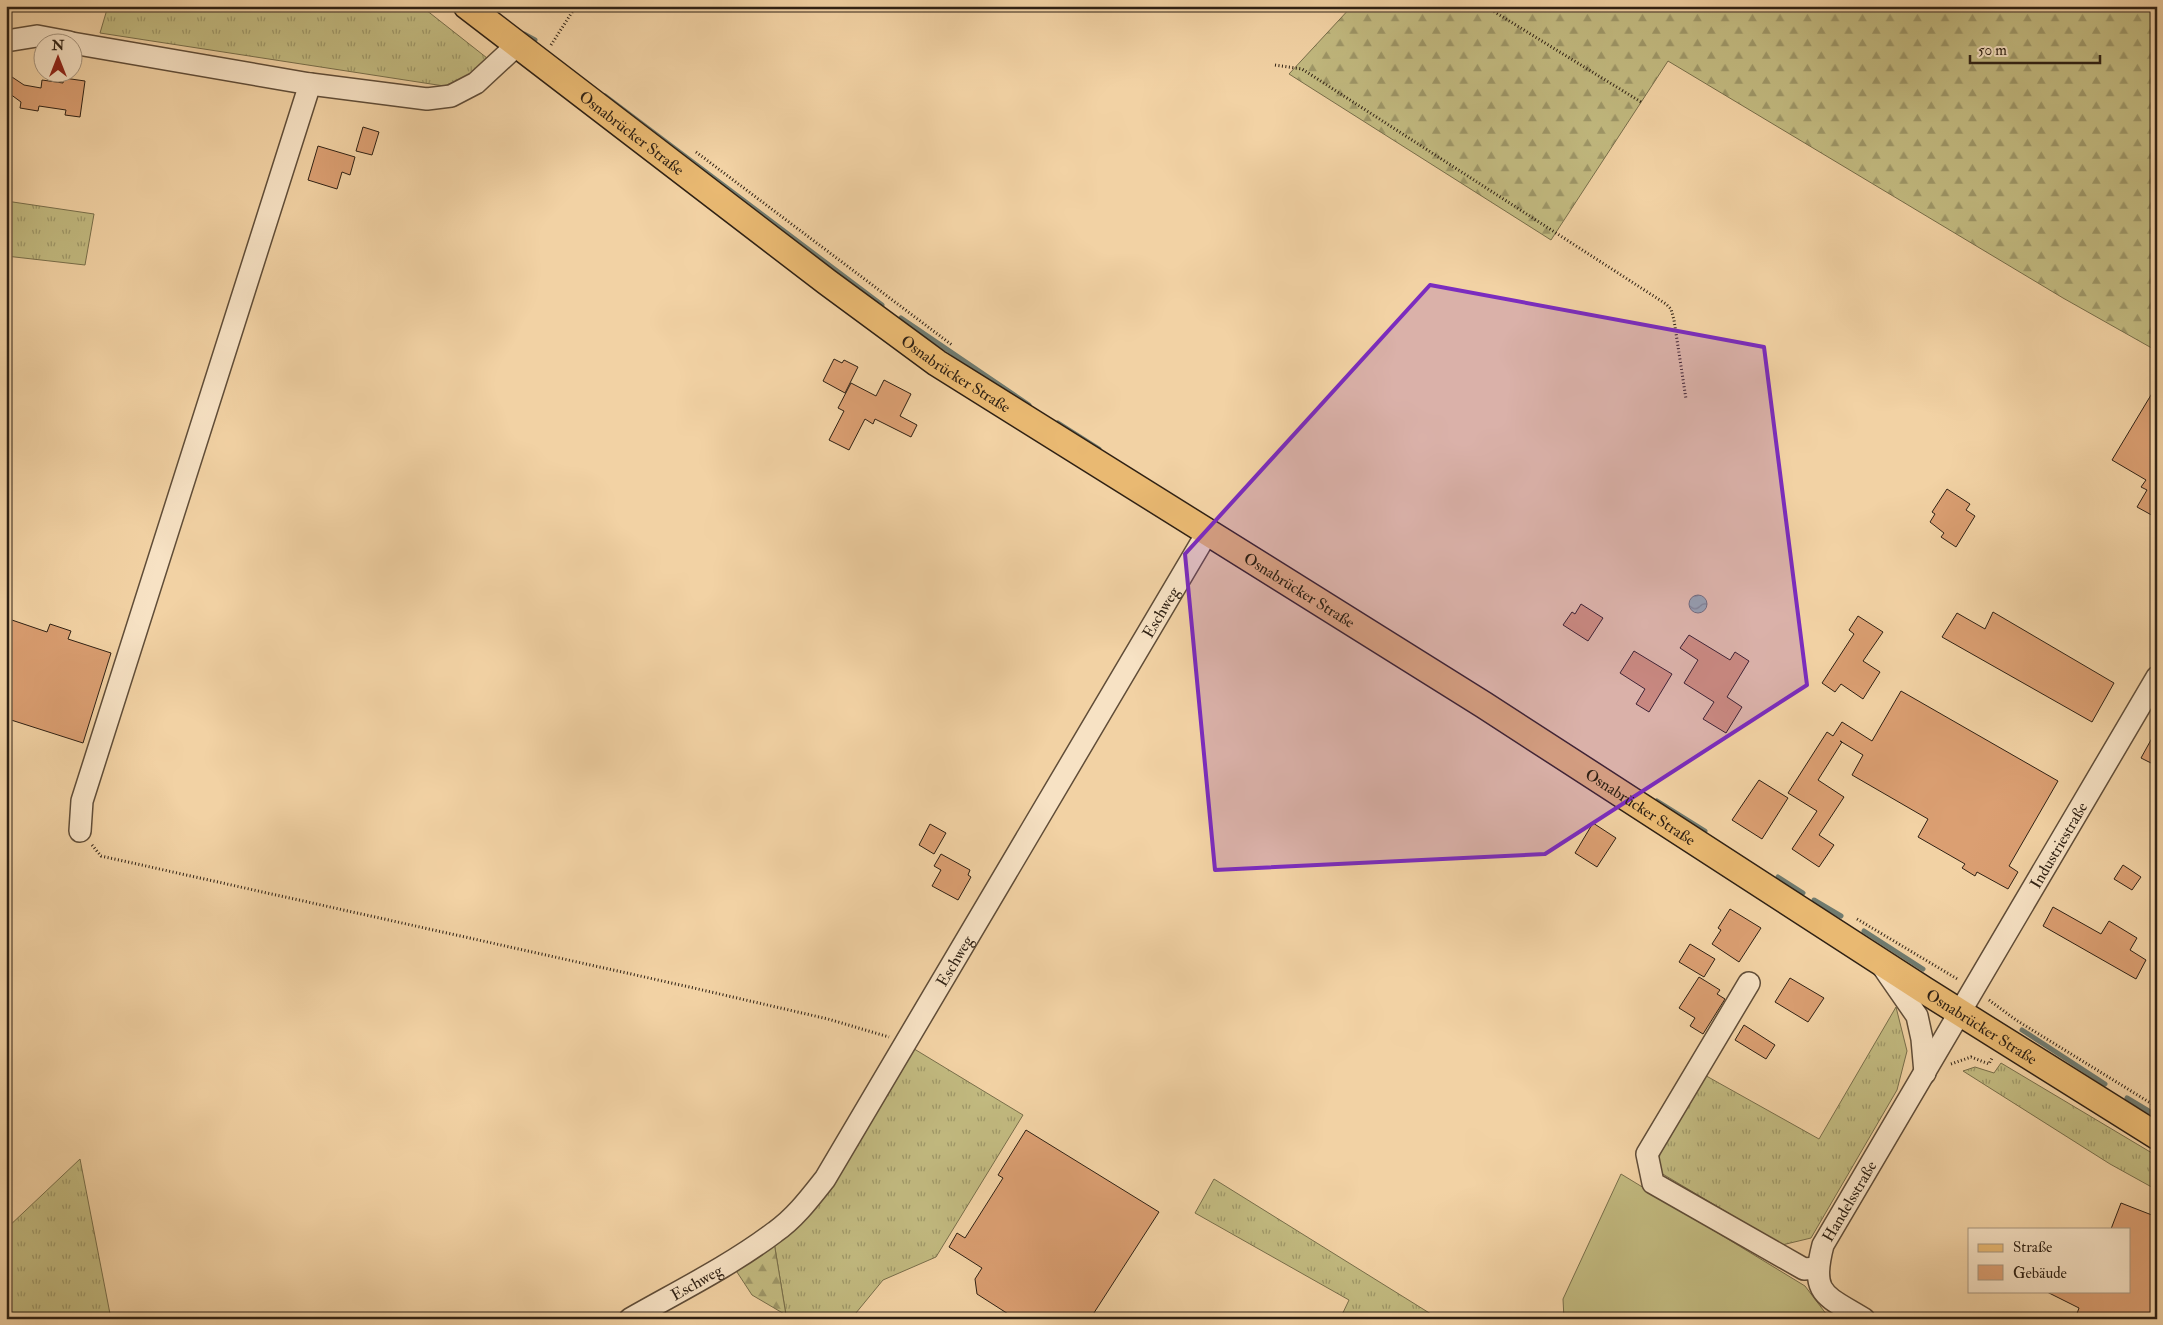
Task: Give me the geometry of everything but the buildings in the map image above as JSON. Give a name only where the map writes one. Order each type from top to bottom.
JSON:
[{"type":"main road","name":"Osnabrücker Straße","points":[[466,6],[937,363],[1484,705],[1960,1012],[2157,1136]]},
{"type":"street","points":[[6,41],[32,37]]},
{"type":"street","points":[[82,45],[310,84],[427,99],[451,96],[476,82],[517,44]]},
{"type":"street","points":[[80,831],[82,801],[310,84]]},
{"type":"street","name":"Eschweg","points":[[630,1319],[734,1259],[776,1232],[805,1205],[825,1179],[902,1045],[1208,533]]},
{"type":"street","name":"Industriestraße","points":[[1960,1012],[2157,677]]},
{"type":"street","points":[[1876,958],[1906,997],[1917,1016],[1922,1039],[1925,1073]]},
{"type":"street","points":[[1749,982],[1646,1154],[1653,1183],[1804,1269],[1817,1268],[1819,1284],[1826,1295],[1864,1319]]},
{"type":"street","name":"Handelsstraße","points":[[1817,1268],[1823,1245],[1960,1012]]},
{"type":"path","points":[[556,38],[576,6]]},
{"type":"path","points":[[1485,6],[1640,102]]},
{"type":"path","points":[[545,38],[560,50]]},
{"type":"path","points":[[1275,65],[1302,69],[1666,304],[1674,320],[1686,399]]},
{"type":"path","points":[[694,150],[954,347]]},
{"type":"path","points":[[80,831],[101,856],[818,1017],[884,1034],[902,1045]]},
{"type":"path","points":[[1856,918],[1974,989],[2016,1020],[2157,1107]]},
{"type":"path","points":[[1925,1073],[1971,1057],[1988,1064],[1993,1056]]},
{"type":"highlighted area","points":[[1430,285],[1764,347],[1807,685],[1545,854],[1215,870],[1185,554]]},
{"type":"green space","points":[[108,6],[421,6],[487,58],[474,74],[444,86],[100,33]]},
{"type":"green space","points":[[1352,6],[2157,6],[2157,351],[2063,298],[1668,61],[1551,240],[1289,74]]},
{"type":"green space","points":[[6,201],[94,214],[85,265],[6,256]]},
{"type":"green space","points":[[1896,1007],[1907,1051],[1897,1090],[1811,1238],[1782,1245],[1661,1173],[1654,1150],[1701,1073],[1819,1139]]},
{"type":"green space","points":[[911,1047],[1023,1115],[936,1257],[883,1280],[851,1319],[793,1319],[786,1315],[774,1242]]},
{"type":"green space","points":[[2001,1063],[2157,1156],[2157,1190],[2110,1164],[1963,1071],[1975,1067],[1994,1073]]},
{"type":"green space","points":[[80,1159],[111,1319],[6,1319],[6,1229]]},
{"type":"green space","points":[[1621,1174],[1805,1286],[1830,1319],[1564,1319],[1563,1299]]},
{"type":"green space","points":[[1214,1179],[1439,1319],[1340,1319],[1349,1300],[1195,1213]]},
{"type":"green space","points":[[774,1242],[786,1315],[752,1295],[735,1269]]},
{"type":"water","points":[[1694,595],[1702,595],[1707,600],[1705,611],[1694,613],[1689,608],[1689,600]]},
{"type":"waterway","points":[[524,34],[535,40]]},
{"type":"waterway","points":[[605,96],[882,305]]},
{"type":"waterway","points":[[901,318],[1029,405]]},
{"type":"waterway","points":[[1058,423],[1099,449]]},
{"type":"waterway","points":[[1657,801],[1705,831]]},
{"type":"waterway","points":[[1778,877],[1803,893]]},
{"type":"waterway","points":[[1814,900],[1841,916]]},
{"type":"waterway","points":[[1864,931],[1923,969]]},
{"type":"waterway","points":[[2022,1030],[2105,1084]]},
{"type":"waterway","points":[[2127,1098],[2157,1116]]}]
